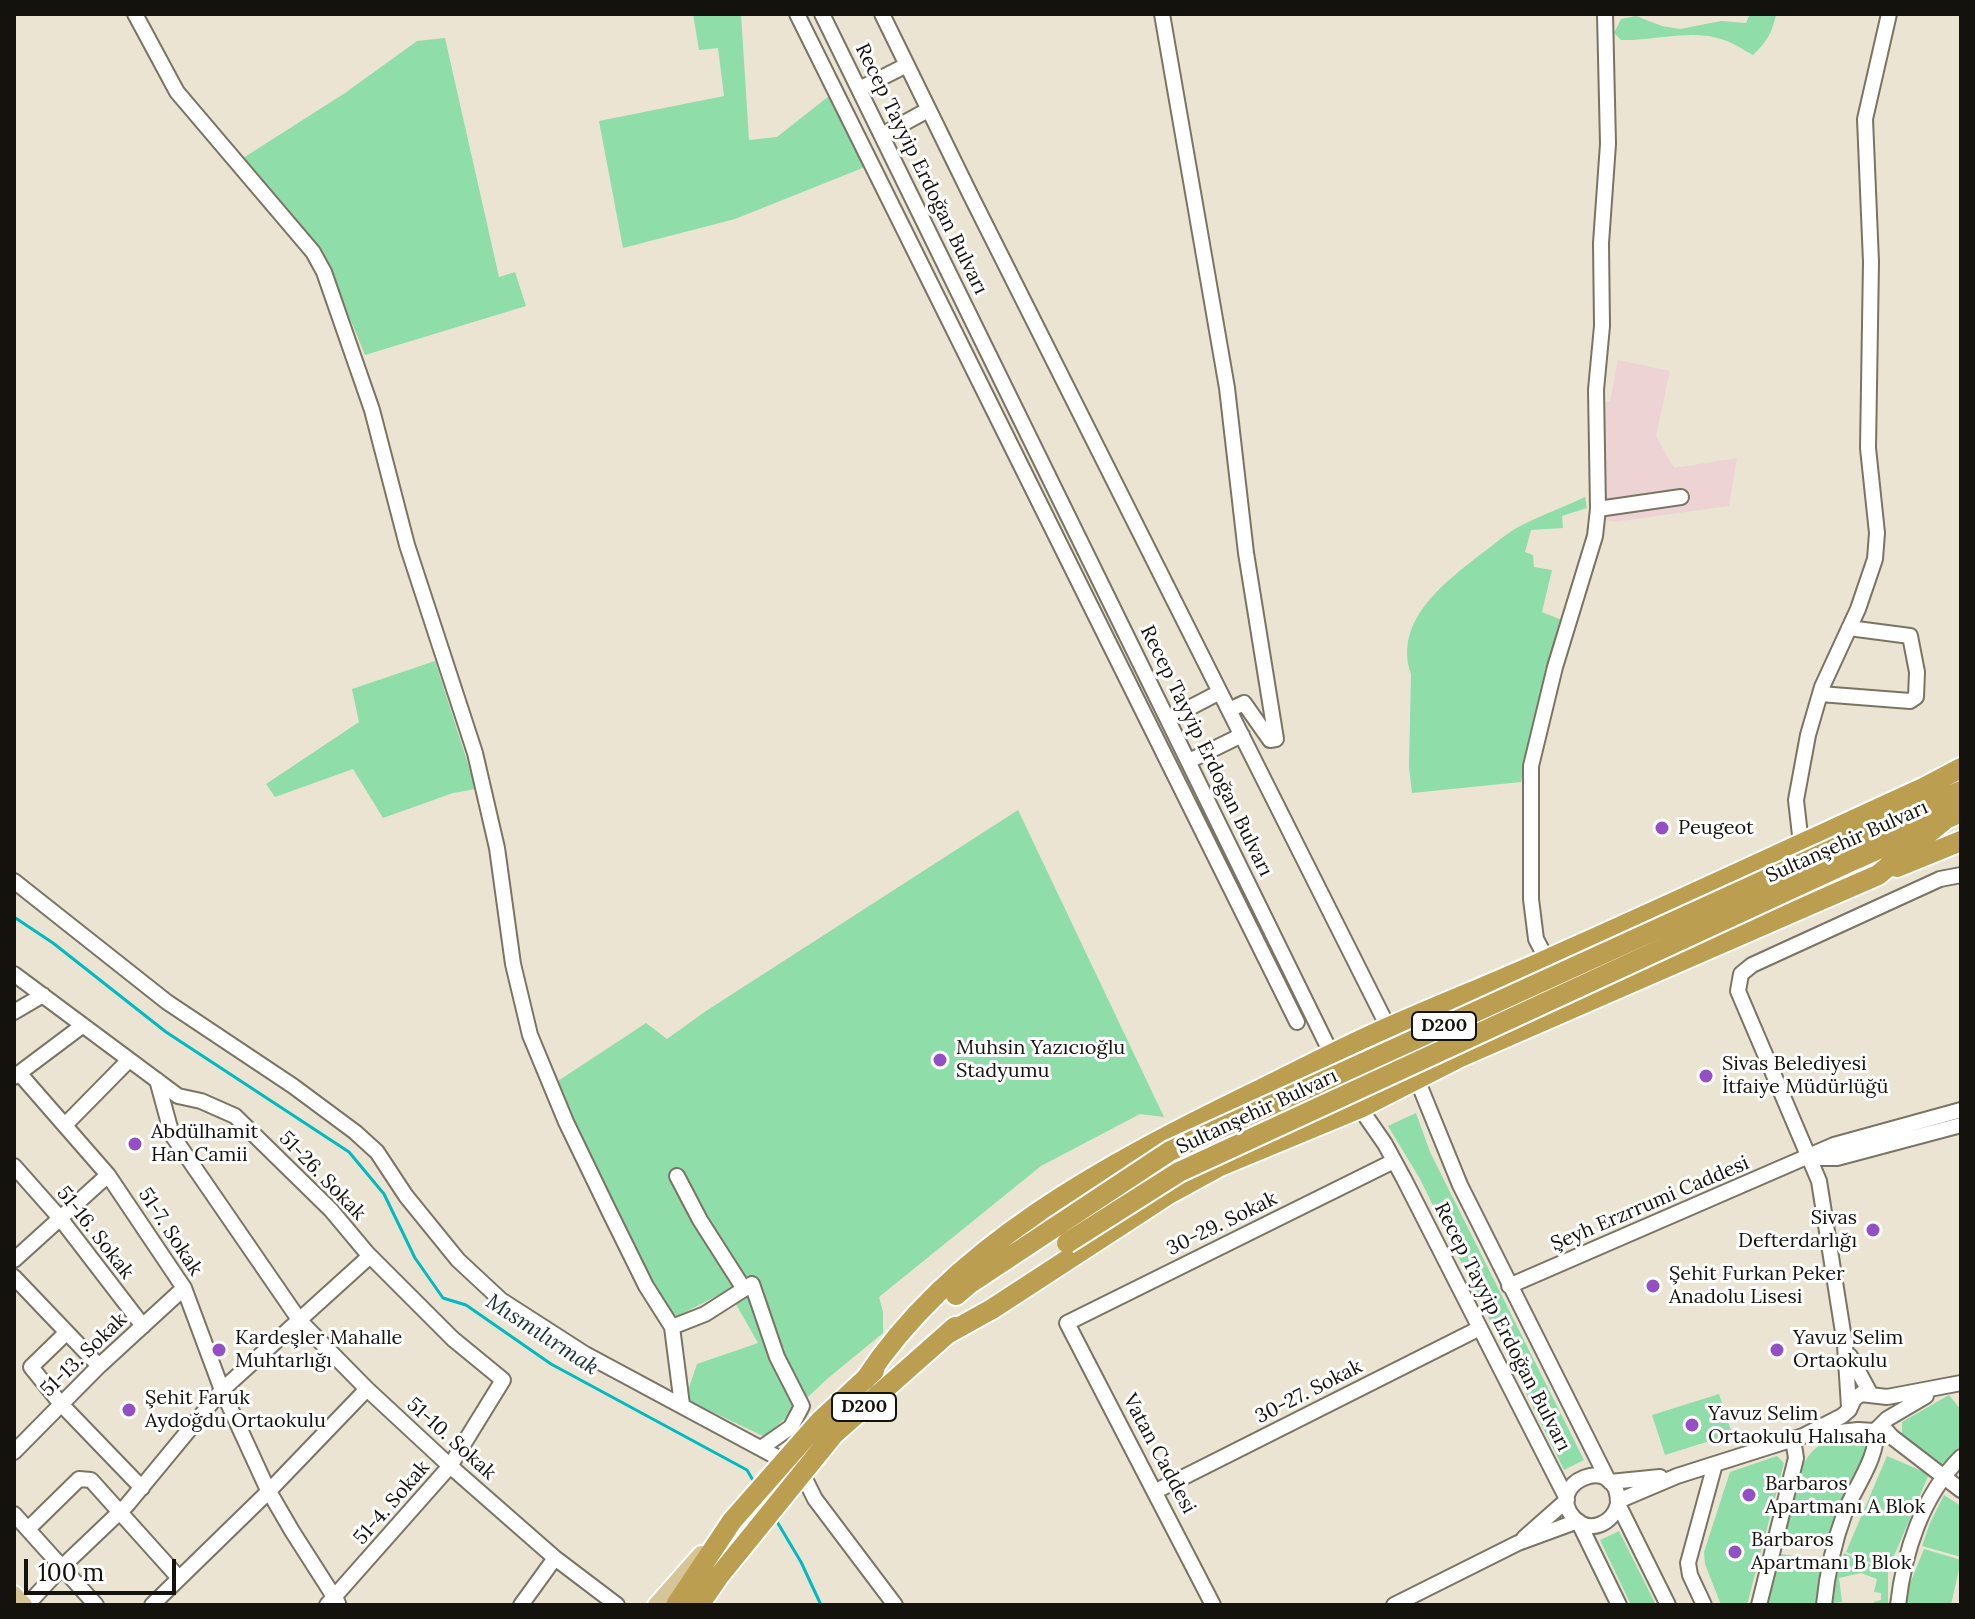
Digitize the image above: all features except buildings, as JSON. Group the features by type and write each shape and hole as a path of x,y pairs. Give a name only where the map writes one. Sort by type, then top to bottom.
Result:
{"highway":[{"path":"865,1380 885,1348 952,1281 993,1246 1086,1180 1178,1130 1332,1055 1547,960 1961,768"},
{"path":"1923,788 1961,774"},
{"name":"Sultanşehir Bulvarı","path":"699,1605 748,1541 820,1421 969,1284 1179,1172 1851,851 1961,791"},
{"path":"1878,875 1955,814"},
{"name":"Sultanşehir Bulvarı","path":"1851,851 1955,814"},
{"path":"947,1334 992,1309 1167,1195 1220,1166 1360,1108 1460,1057 1961,841"},
{"name":"Sultanşehir Bulvarı","path":"676,1605 732,1521 1059,1236"}],"main road":[{"path":"656,1605 732,1521"},
{"path":"706,1605 719,1576"},
{"path":"14,1594 26,1605"}],"street":[{"path":"135,14 177,92 313,252 324,272 372,410 407,545 475,753 497,848 513,964 530,1035 602,1198 646,1286 672,1327 682,1405"},
{"path":"797,14 1297,1022"},
{"name":"Recep Tayyip Erdoğan Bulvarı","path":"822,14 1332,1055 1360,1108 1394,1161 1567,1500"},
{"name":"Recep Tayyip Erdoğan Bulvarı","path":"882,14 1229,710 1418,1080 1460,1185 1609,1481"},
{"path":"1162,14 1227,388 1246,553 1276,739 1270,740 1244,703 1229,710"},
{"path":"1547,960 1536,939 1531,899 1531,766 1555,667 1595,536 1598,509 1596,390 1602,326 1601,243 1608,144 1605,14"},
{"path":"1801,844 1796,800 1808,735 1820,694 1869,582 1875,559 1877,533 1868,448 1871,262 1865,119 1889,14"},
{"path":"859,89 907,65"},
{"path":"882,135 928,110"},
{"path":"850,121 870,111"},
{"path":"1598,509 1681,497"},
{"path":"1820,694 1910,701 1916,697 1917,672 1910,636 1849,628"},
{"path":"1168,719 1220,692"},
{"path":"1189,761 1242,735"},
{"path":"1160,745 1178,738"},
{"path":"1858,1430 1851,1421 1849,1409 1845,1345 1819,1181 1738,991 1741,974 1752,965 1940,879 1961,875"},
{"path":"14,881 167,1002 293,1086 355,1132 377,1152 406,1196 458,1260 501,1300 585,1354 761,1448 815,1499 895,1605"},
{"name":"51-26. Sokak","path":"14,974 178,1096 201,1101 235,1116 331,1210 370,1256 453,1339 503,1380"},
{"path":"14,1012 43,995"},
{"path":"16,1075 82,1026"},
{"path":"66,1124 129,1060"},
{"name":"51-7. Sokak","path":"16,1075 66,1124 108,1175 184,1288 222,1390 269,1491 334,1603"},
{"name":"51-10. Sokak","path":"157,1080 172,1135 300,1321 450,1466 555,1558 617,1605"},
{"name":"Şeyh Erzrrumi Caddesi","path":"1509,1286 1834,1145 1961,1110"},
{"name":"Şeyh Erzrrumi Caddesi","path":"1807,1158 1837,1158 1961,1125"},
{"name":"30-29. Sokak","path":"1067,1323 1394,1161"},
{"name":"51-16. Sokak","path":"14,1166 60,1218 143,1326"},
{"path":"14,1260 108,1175"},
{"path":"677,1176 700,1220 744,1289"},
{"path":"26,1605 142,1488 222,1390 370,1256"},
{"path":"14,1277 99,1366"},
{"path":"672,1327 705,1314 752,1284 777,1357 802,1406 791,1427 761,1448"},
{"name":"51-13. Sokak","path":"14,1452 99,1366 184,1288"},
{"name":"Vatan Caddesi","path":"1067,1323 1213,1605"},
{"name":"30-27. Sokak","path":"1156,1491 1480,1328"},
{"path":"66,1333 31,1367 61,1404 142,1488"},
{"path":"1824,1605 1838,1535 1854,1491 1877,1446 1887,1408 1874,1395 1845,1345"},
{"name":"51-4. Sokak","path":"334,1603 450,1466 503,1380"},
{"path":"1798,1438 1849,1409 1857,1396 1956,1384"},
{"path":"1394,1605 1518,1543 1578,1522 1592,1526 1604,1523 1613,1515 1618,1503 1677,1476 1798,1438 1881,1425 1910,1403 1956,1384"},
{"path":"152,1605 269,1491 367,1389"},
{"path":"1881,1425 1961,1490"},
{"path":"1759,1605 1796,1458 1798,1438"},
{"path":"1898,1605 1903,1571 1915,1532 1943,1477 1961,1457"},
{"path":"1704,1605 1690,1575 1688,1563 1715,1464"},
{"path":"1619,1605 1578,1522 1570,1512 1567,1500 1570,1488 1581,1478 1596,1475 1609,1481 1615,1489 1618,1503 1668,1605"},
{"path":"1609,1481 1677,1476"},
{"path":"28,1529 79,1479 91,1480 179,1578"},
{"path":"1518,1543 1567,1500"},
{"path":"14,1514 96,1605"},
{"path":"521,1605 555,1558"}],"shaded area":[{"path":"1618,360 1670,371 1656,436 1674,468 1737,458 1729,506 1614,522 1604,519 1600,403 1610,401"}],"green space":[{"path":"693,14 741,14 749,140 777,137 829,96 865,167 735,219 623,248 599,121 724,96 718,48 699,50"},
{"path":"1750,14 1776,15 1768,37 1753,55 1712,37 1686,35 1621,40 1614,33 1621,19 1636,16 1680,29 1721,21 1746,23"},
{"path":"445,38 499,277 515,272 526,306 365,355 321,248 240,160 345,93 417,41"},
{"path":"1585,497 1587,508 1562,516 1563,528 1531,530 1525,552 1533,555 1534,567 1552,570 1542,612 1564,621 1521,782 1412,793 1409,767 1411,674 1407,655 1415,620 1438,591 1506,535"},
{"path":"435,661 476,789 453,793 383,818 353,769 275,797 266,784 359,722 352,689"},
{"name":"Muhsin Yazıcıoğlu Stadyumu","path":"1018,810 1164,1117 1140,1114 1041,1166 879,1297 883,1333 827,1379 765,1437 685,1399 697,1364 758,1343 728,1290 674,1318 642,1270 555,1083 646,1023 667,1039"},
{"path":"1416,1113 1430,1152 1584,1460 1564,1470 1420,1179 1388,1126"},
{"name":"Yavuz Selim Ortaokulu Halısaha","path":"1719,1394 1732,1434 1665,1455 1652,1415"},
{"path":"1949,1395 1961,1410 1961,1446 1940,1466 1902,1436 1902,1422"},
{"path":"1861,1439 1868,1442 1870,1449 1826,1548 1781,1540 1795,1483 1808,1456 1829,1441"},
{"path":"1777,1456 1784,1463 1747,1605 1721,1605 1705,1564 1704,1552 1730,1472"},
{"path":"1887,1456 1929,1474 1888,1570 1846,1552"},
{"path":"1944,1495 1961,1506 1961,1557 1922,1546"},
{"path":"1619,1531 1656,1605 1631,1605 1600,1540"},
{"path":"1924,1549 1961,1560 1951,1605 1905,1605"},
{"path":"1775,1553 1825,1561 1820,1577 1818,1605 1763,1605"},
{"path":"1844,1553 1888,1572 1888,1605 1875,1605 1874,1602 1881,1600 1881,1593 1874,1592 1877,1579 1861,1573 1839,1578 1842,1602 1832,1603 1833,1586"}],"waterway":[{"name":"Mısmılırmak","path":"14,917 53,943 166,1032 349,1152 384,1194 415,1258 443,1298 466,1305 551,1364 747,1470 754,1482"},
{"name":"Mısmılırmak","path":"776,1520 801,1562 821,1605"}],"place":[{"name":"Peugeot","path":"1662,828"},
{"name":"Muhsin Yazıcıoğlu Stadyumu","path":"940,1060"},
{"name":"Sivas Belediyesi İtfaiye Müdürlüğü","path":"1706,1076"},
{"name":"Abdülhamit Han Camii","path":"135,1144"},
{"name":"Sivas Defterdarlığı","path":"1873,1230"},
{"name":"Şehit Furkan Peker Anadolu Lisesi","path":"1653,1286"},
{"name":"Kardeşler Mahalle Muhtarlığı","path":"219,1350"},
{"name":"Yavuz Selim Ortaokulu","path":"1777,1350"},
{"name":"Şehit Faruk Aydoğdu Ortaokulu","path":"129,1410"},
{"name":"Yavuz Selim Ortaokulu Halısaha","path":"1692,1425"},
{"name":"Barbaros Apartmanı A Blok","path":"1749,1495"},
{"name":"Barbaros Apartmanı B Blok","path":"1735,1552"}]}
